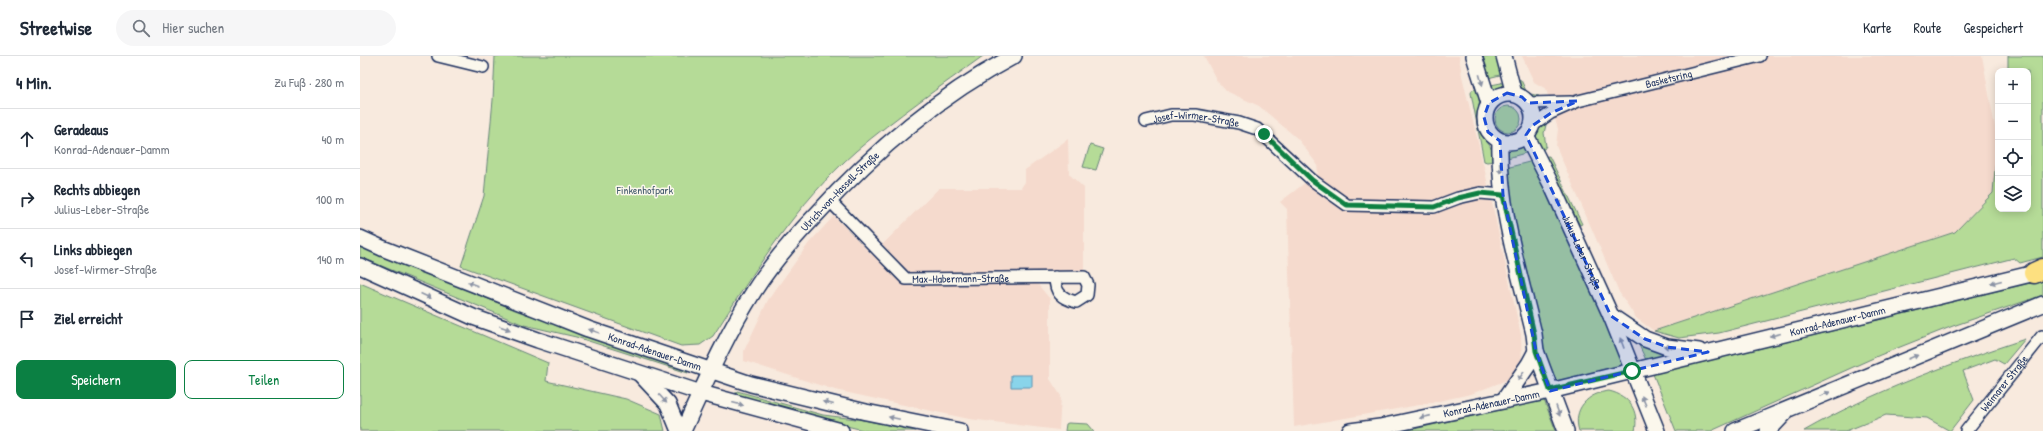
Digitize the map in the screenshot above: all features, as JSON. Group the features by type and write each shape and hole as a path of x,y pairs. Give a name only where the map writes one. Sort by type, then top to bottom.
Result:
{"main road":[{"name":"Ulrich-von-Hassell-Straße","path":"683,431 710,370 755,290 792,240 862,166 894,138 962,86 1014,56"},
{"path":"1474,56 1489,103"},
{"path":"1504,56 1514,94"},
{"path":"1528,102 1522,97 1514,94 1500,95 1489,103 1486,110 1485,125 1494,138 1500,141 1514,142 1529,131"},
{"name":"Julius-Leber-Straße","path":"1528,102 1532,110 1529,131 1552,186 1611,316 1632,371"},
{"path":"1500,141 1500,163 1503,195 1534,334 1536,351 1566,431"},
{"name":"Konrad-Adenauer-Damm","path":"360,238 588,329 759,386 866,412 960,431"},
{"path":"360,266 473,317 701,393 840,431"},
{"name":"Konrad-Adenauer-Damm","path":"1350,431 1380,427 1632,371 2040,271"},
{"path":"360,276 391,280"},
{"path":"1735,431 2043,304"},
{"path":"1611,316 1644,339 1667,347 1708,352"},
{"path":"1504,400 1529,364 1536,351"},
{"path":"1632,371 1657,431"},
{"path":"639,373 668,404 679,431"},
{"path":"1768,431 1789,409"}],"street":[{"path":"438,56 483,67"},
{"name":"Basketsring","path":"1529,131 1551,113 1578,101 1760,56"},
{"name":"Basketsring","path":"1528,102 1578,101"},
{"name":"Josef-Wirmer-Straße","path":"1146,120 1171,115 1195,115 1239,123 1257,129 1312,180 1347,205 1434,207 1458,198 1480,193 1503,195"},
{"name":"Max-Habermann-Straße","path":"829,200 906,279 1054,277"},
{"name":"Weimarer Straße","path":"1966,431 1977,415 2042,336"}],"highlighted area":[{"path":"1507,93 1522,97 1528,103 1578,101 1551,113 1532,126 1526,135 1611,316 1645,339 1667,347 1708,352 1550,391 1536,351 1503,195 1500,141 1488,132 1484,117 1489,103"}],"shaded area":[{"path":"1204,56 1459,56 1462,76 1484,167 1521,335 1522,367 1507,380 1471,394 1425,404 1294,427 1287,209 1280,202 1318,173 1317,164 1298,139 1259,106 1226,91 1217,81"},
{"path":"1522,56 1982,56 1995,127 1993,193 1955,232 1654,331 1636,318 1619,292 1556,146 1558,129 1546,89 1534,82"},
{"path":"1068,139 1069,174 1084,188 1084,271 1035,272 1035,281 1050,299 1050,379 1061,396 1059,430 969,419 835,390 744,361 744,351 768,300 809,243 834,216 872,255 939,188 1021,188 1025,182 1025,170"}],"green space":[{"name":"Finkenhofpark","path":"495,56 983,56 887,126 856,151 835,171 778,238 713,336 700,345 681,346 461,266 484,196 493,100"},
{"path":"1479,56 1499,56 1504,74 1484,79"},
{"path":"2008,56 2043,56 2043,257 2020,263 2014,258 1719,333 1679,338 1654,331 1955,232 1993,193 1995,169 1995,212 2031,212 2031,68 2008,68"},
{"path":"1516,79 1521,80 1527,93 1539,96 1541,98 1526,97 1519,89"},
{"path":"1506,82 1506,90 1491,95 1486,86"},
{"path":"1478,88 1479,127 1492,150 1493,155 1493,161 1487,162 1484,161 1471,93 1472,90"},
{"path":"1508,106 1517,110 1521,119 1517,128 1508,132 1499,128 1495,119 1499,110"},
{"path":"1547,121 1544,133 1546,146 1544,149 1538,150 1535,141 1536,133 1539,127"},
{"path":"1090,145 1103,149 1096,170 1083,167"},
{"path":"1521,145 1529,152 1504,159 1506,149"},
{"path":"1549,156 1582,224 1580,225 1542,157"},
{"path":"1533,161 1595,295 1624,364 1622,366 1557,381 1553,380 1533,311 1519,248 1506,168"},
{"path":"360,245 515,310 684,369 688,373 576,337 524,325 360,257"},
{"path":"2043,280 2043,295 1953,326 1880,355 1711,431 1676,431 1653,374"},
{"path":"360,283 548,363 546,381 626,399 661,414 665,431 360,431"},
{"path":"2025,339 2004,364 1995,359 1963,371 1974,400 1950,431 1927,418 1886,415 1846,431 1804,431 1857,403 1912,379"},
{"path":"1638,343 1665,354 1665,355 1646,360"},
{"path":"737,391 823,415 864,420 916,431 867,431 806,416 735,394"},
{"path":"1609,391 1616,393 1628,401 1631,405 1636,417 1635,431 1579,431 1577,423 1580,409 1588,399 1594,395"},
{"path":"1544,400 1556,431 1402,431 1414,429"},
{"path":"1066,424 1088,424 1094,431 1065,431"}],"water":[{"path":"1011,375 1032,375 1032,387 1011,387"}],"route":[{"path":"1264,134 1312,180 1347,205 1434,207 1443,205 1458,198 1480,193 1503,195 1520,277 1534,334 1536,351 1550,390 1632,371"}]}
